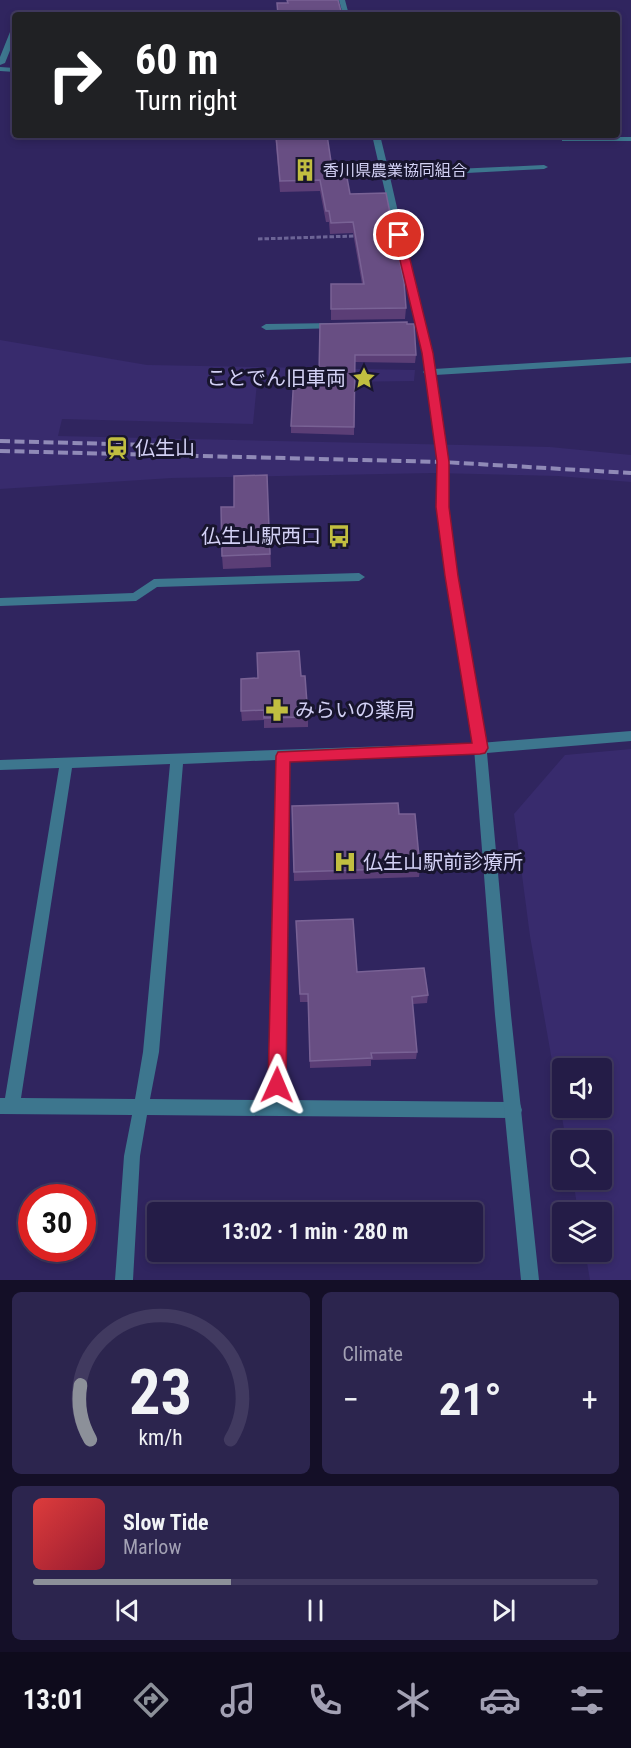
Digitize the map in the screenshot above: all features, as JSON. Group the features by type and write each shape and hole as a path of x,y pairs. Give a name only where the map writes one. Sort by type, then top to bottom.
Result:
{"street":[{"path":"8,70 0,63 12,36"},
{"path":"377,138 427,353 443,462 443,507 480,748 503,1015 530,1280"},
{"path":"565,140 631,139"},
{"path":"385,175 544,168"},
{"path":"408,325 420,324"},
{"path":"266,327 349,326"},
{"path":"428,372 631,360"},
{"path":"0,602 136,597 154,583 359,577"},
{"path":"0,765 480,748 631,736"},
{"path":"277,1109 283,756"},
{"path":"124,1280 132,1156 151,1052 177,759"},
{"path":"66,763 6,1106 514,1110"}],"path":[{"path":"258,239 399,235"}],"shaded area":[{"path":"0,340 147,365 415,370 414,381 257,383 253,424 62,419 58,436 550,447 631,455 631,482 558,476 434,473 172,478 0,489"},
{"path":"631,749 631,1280 590,1280 587,1262 612,1262 612,1202 576,1202 575,1190 612,1190 612,1130 564,1130 562,1118 612,1118 612,1058 552,1058 552,1061 530,936 514,814 565,755"}],"building":[{"path":"287,0 338,0 341,12 278,12 277,3 288,3"},
{"path":"276,138 327,138 332,168 345,167 350,194 386,193 404,282 406,308 331,309 331,284 364,284 353,222 331,223 329,211 326,211 320,180 280,181"},
{"path":"407,322 407,324 414,324 416,355 355,355 354,427 291,426 294,375 319,375 320,324"},
{"path":"267,475 270,554 222,556 221,507 234,507 234,476"},
{"path":"299,651 301,676 305,676 308,717 264,718 264,710 241,711 241,679 258,678 257,653"},
{"path":"398,803 399,814 415,814 420,868 294,872 292,806"},
{"path":"353,919 357,972 424,968 428,995 412,997 417,1052 371,1053 372,1058 310,1061 308,994 300,994 296,921"}],"railway":[{"path":"0,441 186,446"},
{"path":"0,451 443,462 631,473"}],"place":[{"name":"香川県農業協同組合","path":"305,170"},
{"name":"ことでん旧車両","path":"364,378"},
{"name":"仏生山","path":"117,448"},
{"name":"仏生山駅西口","path":"339,536"},
{"name":"みらいの薬局","path":"277,710"},
{"name":"仏生山駅前診療所","path":"345,862"}],"route":[{"path":"277,1085 283,756 480,748 452,576 443,507 443,462 427,353 399,235"}]}
